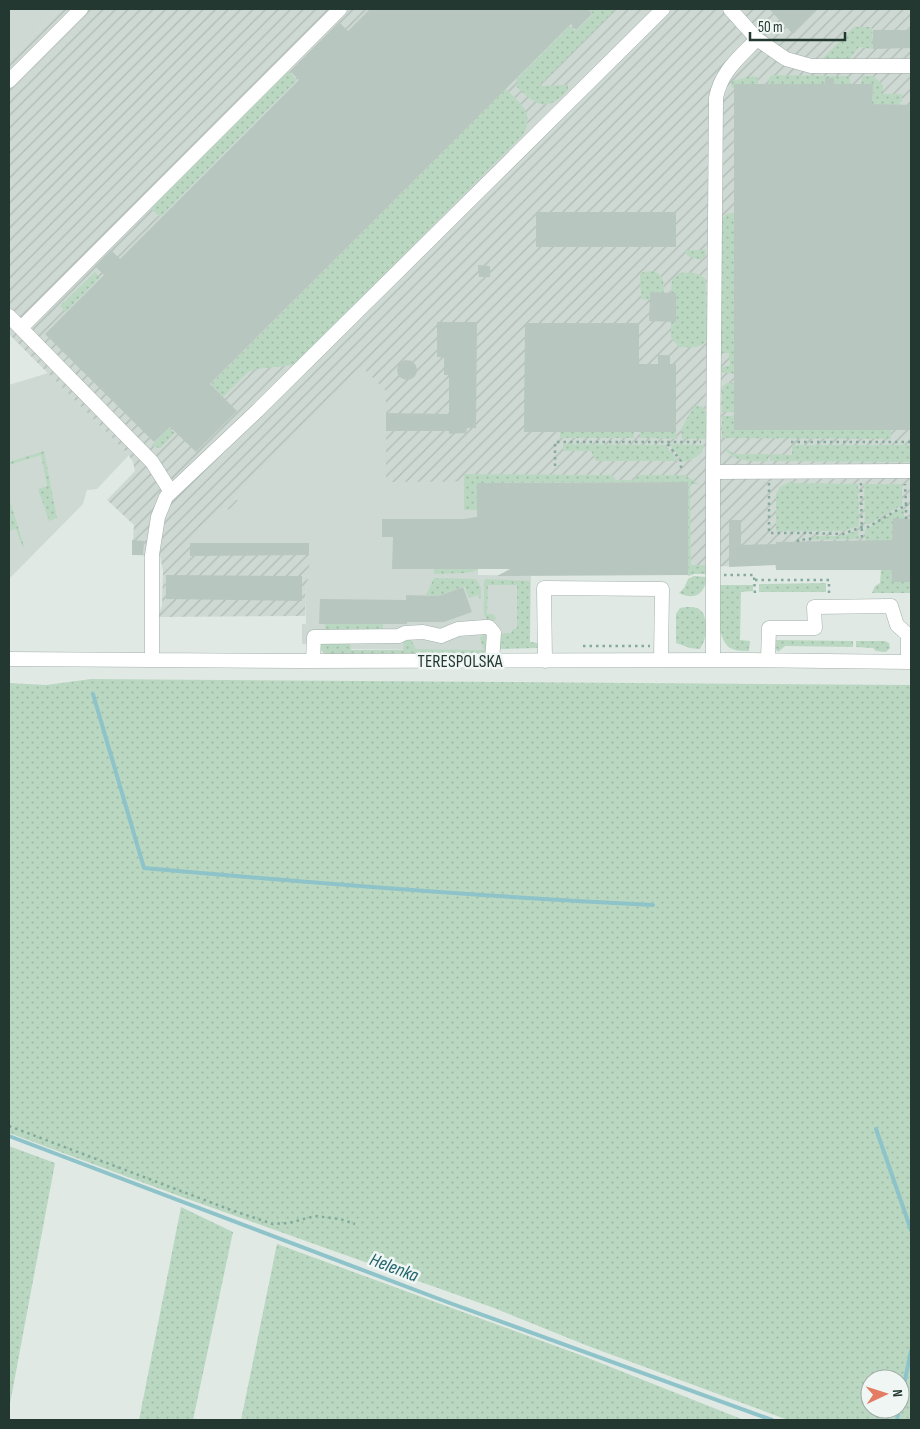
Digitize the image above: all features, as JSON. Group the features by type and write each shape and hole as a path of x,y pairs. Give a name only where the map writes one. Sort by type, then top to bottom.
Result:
{"street":[{"path":"9,81 81,9"},
{"path":"21,328 340,9"},
{"path":"152,660 152,556 158,517 166,497 257,410 663,9"},
{"path":"730,9 757,39 786,59 811,66 911,66"},
{"path":"713,660 716,98 718,84 725,73 757,39"},
{"path":"9,316 152,462 171,492"},
{"path":"713,472 769,471 908,477"},
{"path":"545,661 544,588 662,589 661,660"},
{"path":"768,660 769,628 815,628 814,607 891,606 897,625 908,635 909,662"},
{"path":"313,661 314,637 399,636 404,633 423,632 441,636 458,629 489,627 494,633 492,661"},
{"name":"TERESPOLSKA","path":"9,659 313,661 768,660 909,662"}],"path":[{"path":"555,466 555,442 713,442"},
{"path":"666,442 681,461 681,468"},
{"path":"791,442 911,442"},
{"path":"769,471 769,534 843,534 862,527 868,527 911,504"},
{"path":"896,483 908,477"},
{"path":"908,477 911,483"},
{"path":"906,518 908,477"},
{"path":"862,541 861,483 870,483"},
{"path":"798,542 798,540 810,539 810,533"},
{"path":"713,575 754,575 755,595"},
{"path":"754,580 829,580 829,607"},
{"path":"9,1126 273,1224 290,1223 315,1216 340,1219 355,1224"}],"shaded area":[{"path":"9,9 60,9 9,59"},
{"path":"60,9 911,9 911,582 892,583 892,566 881,570 776,570 775,565 688,567 687,480 386,482 386,391 365,370 235,499 238,500 229,510 225,508 191,543 309,543 309,574 305,594 305,616 158,617 162,605 163,571 160,556 132,555 134,525 107,500 135,471 133,462 128,454 9,334 9,59"},
{"path":"365,369 477,481 478,575 531,576 530,642 537,643 485,650 320,649 302,644 302,624 306,624 305,594 309,574 308,543 190,543 225,508 229,510 237,500 235,499"},
{"path":"48,373 129,455 97,489 87,490 83,504 9,579 9,385"}],"green space":[{"path":"588,9 616,9 539,86 568,85 568,90 553,102 541,104 535,102 515,85 518,82 516,80 570,26 576,31 593,14"},
{"path":"854,27 872,27 873,49 859,47 848,61 824,61 823,58"},
{"path":"288,71 297,80 160,217 152,210 152,207"},
{"path":"772,75 849,76 851,84 834,84 834,78 825,78 825,84 769,84 769,78"},
{"path":"752,76 757,77 758,84 735,84 735,89 731,86 732,81"},
{"path":"862,76 873,76 883,85 883,94 902,94 900,105 872,104 873,84 861,84"},
{"path":"506,89 521,105 527,115 528,121 523,135 296,363 248,372 223,397 211,384"},
{"path":"735,213 734,374 722,372 720,367 730,366 729,353 720,353 721,219 727,214"},
{"path":"684,250 706,250 705,256 700,260 688,256"},
{"path":"654,271 662,277 664,293 650,292 649,300 641,299 640,275 643,272"},
{"path":"95,272 100,277 66,312 60,306"},
{"path":"679,273 697,274 706,280 707,339 702,345 679,347 671,338 671,322 676,293 671,293 672,279"},
{"path":"727,383 734,383 734,412 722,412 722,388"},
{"path":"694,406 701,406 706,411 706,439 682,439 681,429"},
{"path":"722,416 734,416 734,430 891,430 891,439 722,438"},
{"path":"169,428 175,433 160,448 151,446"},
{"path":"560,432 634,432 634,438 560,438"},
{"path":"640,432 676,432 677,439 640,438"},
{"path":"563,444 665,445 678,461 596,461 591,451 563,451"},
{"path":"669,444 704,445 700,454 684,462"},
{"path":"792,445 911,445 911,462 770,461 770,454 792,455"},
{"path":"728,449 734,454 768,454 768,461 751,461 735,458 726,451"},
{"path":"44,451 57,518 49,521 38,489 47,486 41,455 9,465 9,462"},
{"path":"464,474 612,475 616,480 633,480 640,475 684,475 699,484 690,484 691,565 706,565 706,574 688,576 688,482 478,483 477,510 464,510"},
{"path":"792,481 792,483 858,484 859,526 843,531 776,531 776,494 780,487"},
{"path":"864,484 902,484 902,505 869,524 865,524"},
{"path":"9,498 24,546 23,548 16,529 9,531"},
{"path":"904,509 904,519 893,519 892,552 865,541 865,530 898,510"},
{"path":"478,520 478,570 466,573 434,574 434,569 461,569 461,560"},
{"path":"858,530 859,539 812,540 814,536 843,536"},
{"path":"892,566 892,582 911,582 911,593 872,593 875,586 880,583 881,570"},
{"path":"694,576 706,577 704,588 701,592 694,596 679,593 684,588 688,579"},
{"path":"434,578 476,579 481,588 481,599 479,599 478,595 469,598 464,586 439,596 426,595"},
{"path":"485,579 530,581 530,642 537,643 539,648 499,649 499,636 504,633 511,633 513,629 517,628 517,585 488,585 487,614 493,614 496,618 494,621 486,618 484,611"},
{"path":"826,583 826,592 759,592 759,584"},
{"path":"719,585 753,585 753,591 741,592 740,640 750,641 749,651 730,648 724,641 720,630"},
{"path":"680,608 697,608 705,617 706,632 700,649 676,643 676,614"},
{"path":"325,624 383,624 383,632 325,632"},
{"path":"485,635 488,637 488,649 483,655 325,654 320,649 319,643 350,641 351,650 403,650 404,639 410,638 416,649 484,650 480,639 481,636"},
{"path":"776,640 853,641 853,647 785,646 778,652 774,647"},
{"path":"856,641 885,641 889,643 890,648 886,652 876,651 873,648 856,647"},
{"path":"91,679 911,685 911,1420 788,1420 588,1346 494,1308 9,1133 9,683 46,685"},
{"path":"9,1146 55,1163 9,1409"},
{"path":"181,1207 233,1232 193,1420 139,1420"},
{"path":"277,1244 583,1356 744,1420 241,1420"}],"building":[{"path":"370,9 587,9 592,14 576,30 571,24 210,384 237,411 196,452 170,427 154,442 45,334 104,275 95,266 111,250 120,259 299,80 291,72 339,22 348,31"},
{"path":"769,9 818,9 793,34"},
{"path":"873,30 911,30 911,48 873,49"},
{"path":"825,78 834,78 834,84 873,84 872,104 911,105 911,430 734,430 734,84 825,84"},
{"path":"536,212 676,212 676,247 536,247"},
{"path":"478,265 490,266 490,277 479,277"},
{"path":"650,292 676,293 676,322 649,321"},
{"path":"437,322 477,322 476,428 467,428 466,433 449,434 449,431 386,431 386,413 449,414 449,375 444,375 444,357 437,357"},
{"path":"525,323 639,323 639,364 658,364 658,355 670,355 670,364 676,364 676,432 524,432"},
{"path":"407,360 414,363 417,370 414,377 407,380 400,377 397,370 400,363"},
{"path":"688,482 688,575 497,576 510,569 392,569 393,537 382,537 382,519 463,519 477,517 477,483"},
{"path":"893,518 911,519 911,582 892,582 892,570 776,570 776,565 729,567 729,520 741,520 741,545 776,544 776,542 892,540"},
{"path":"132,540 144,541 143,555 132,555"},
{"path":"190,543 309,543 309,555 190,556"},
{"path":"166,575 302,576 302,601 166,599"},
{"path":"463,587 472,612 444,622 319,624 320,599 406,600 406,595 439,596"}],"waterway":[{"path":"93,694 144,868 398,889 653,905"},
{"path":"876,1129 911,1230"},
{"name":"Helenka","path":"9,1136 447,1302 772,1420"},
{"path":"907,1369 911,1351"}]}
